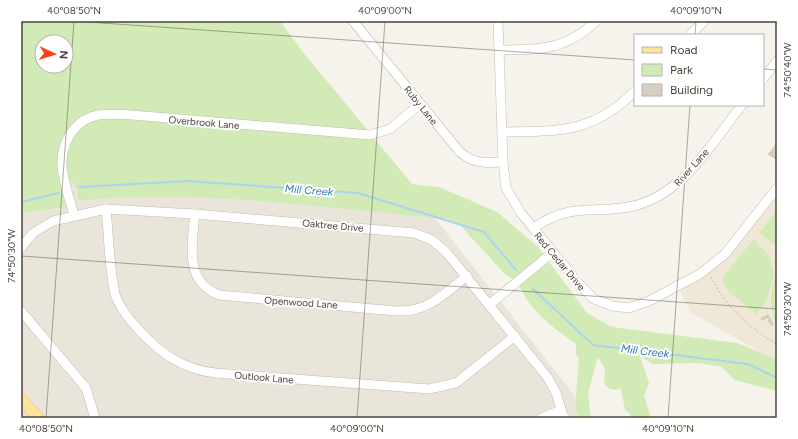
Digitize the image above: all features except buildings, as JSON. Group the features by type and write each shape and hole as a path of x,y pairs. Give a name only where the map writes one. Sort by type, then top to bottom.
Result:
{"main road":[{"path":"21,399 38,418"}],"street":[{"name":"Ruby Lane","path":"353,21 420,104 466,157 479,163 503,162"},
{"name":"Red Cedar Drive","path":"498,21 503,162 504,177 509,194 533,228 588,294 601,303 621,308 629,308 649,302 707,269 725,254 776,190"},
{"path":"499,50 535,49 564,44 578,36 596,21"},
{"path":"691,34 704,21"},
{"path":"764,78 777,61"},
{"path":"502,132 550,131 581,127 614,110 634,92"},
{"name":"Overbrook Lane","path":"74,216 62,167 61,155 63,146 70,134 78,125 90,117 111,114 144,116 360,135 377,134 390,129 420,104"},
{"name":"River Lane","path":"533,228 547,219 566,211 628,207 657,197 671,189 688,173 741,106"},
{"name":"Oaktree Drive","path":"21,248 33,233 39,228 53,221 106,209 194,214 414,233 438,244 467,276 548,378 556,393 563,414"},
{"name":"Outlook Lane","path":"106,209 113,280 118,300 123,310 158,349 179,363 195,369 215,373 429,389 456,383 515,336"},
{"name":"Openwood Lane","path":"194,214 192,248 193,269 204,287 220,295 396,311 414,310 432,303 467,276"},
{"path":"489,305 553,252"},
{"path":"21,311 86,388 96,418"},
{"path":"542,418 563,414"}],"path":[{"path":"707,269 716,287 727,303 758,332 777,344"}],"shaded area":[{"path":"21,59 34,63 34,74 74,74 74,64 329,83 592,418 21,418"},
{"path":"777,197 777,361 690,312 680,290 721,265"}],"green space":[{"path":"21,21 280,21 302,51 412,184 439,187 497,212 538,247 587,313 612,327 737,343 777,359 777,391 735,380 722,367 700,363 653,364 640,356 649,383 644,396 651,418 634,418 625,410 621,388 616,390 608,388 604,382 605,370 598,356 588,393 591,418 582,418 576,411 579,359 576,355 576,344 541,316 527,300 516,281 506,275 457,222 446,219 276,202 207,198 126,197 79,201 77,190 72,181 60,183 66,207 21,213"},
{"path":"777,211 777,246 759,233"},
{"path":"754,239 769,256 774,273 767,300 756,314 729,292 722,280"},
{"path":"777,273 777,328 773,314 771,293"}],"waterway":[{"name":"Mill Creek","path":"79,187 187,181 358,193 484,232 516,270"},
{"name":"Mill Creek","path":"21,202 59,193"},
{"name":"Mill Creek","path":"532,288 593,345 748,364 777,378"}]}
